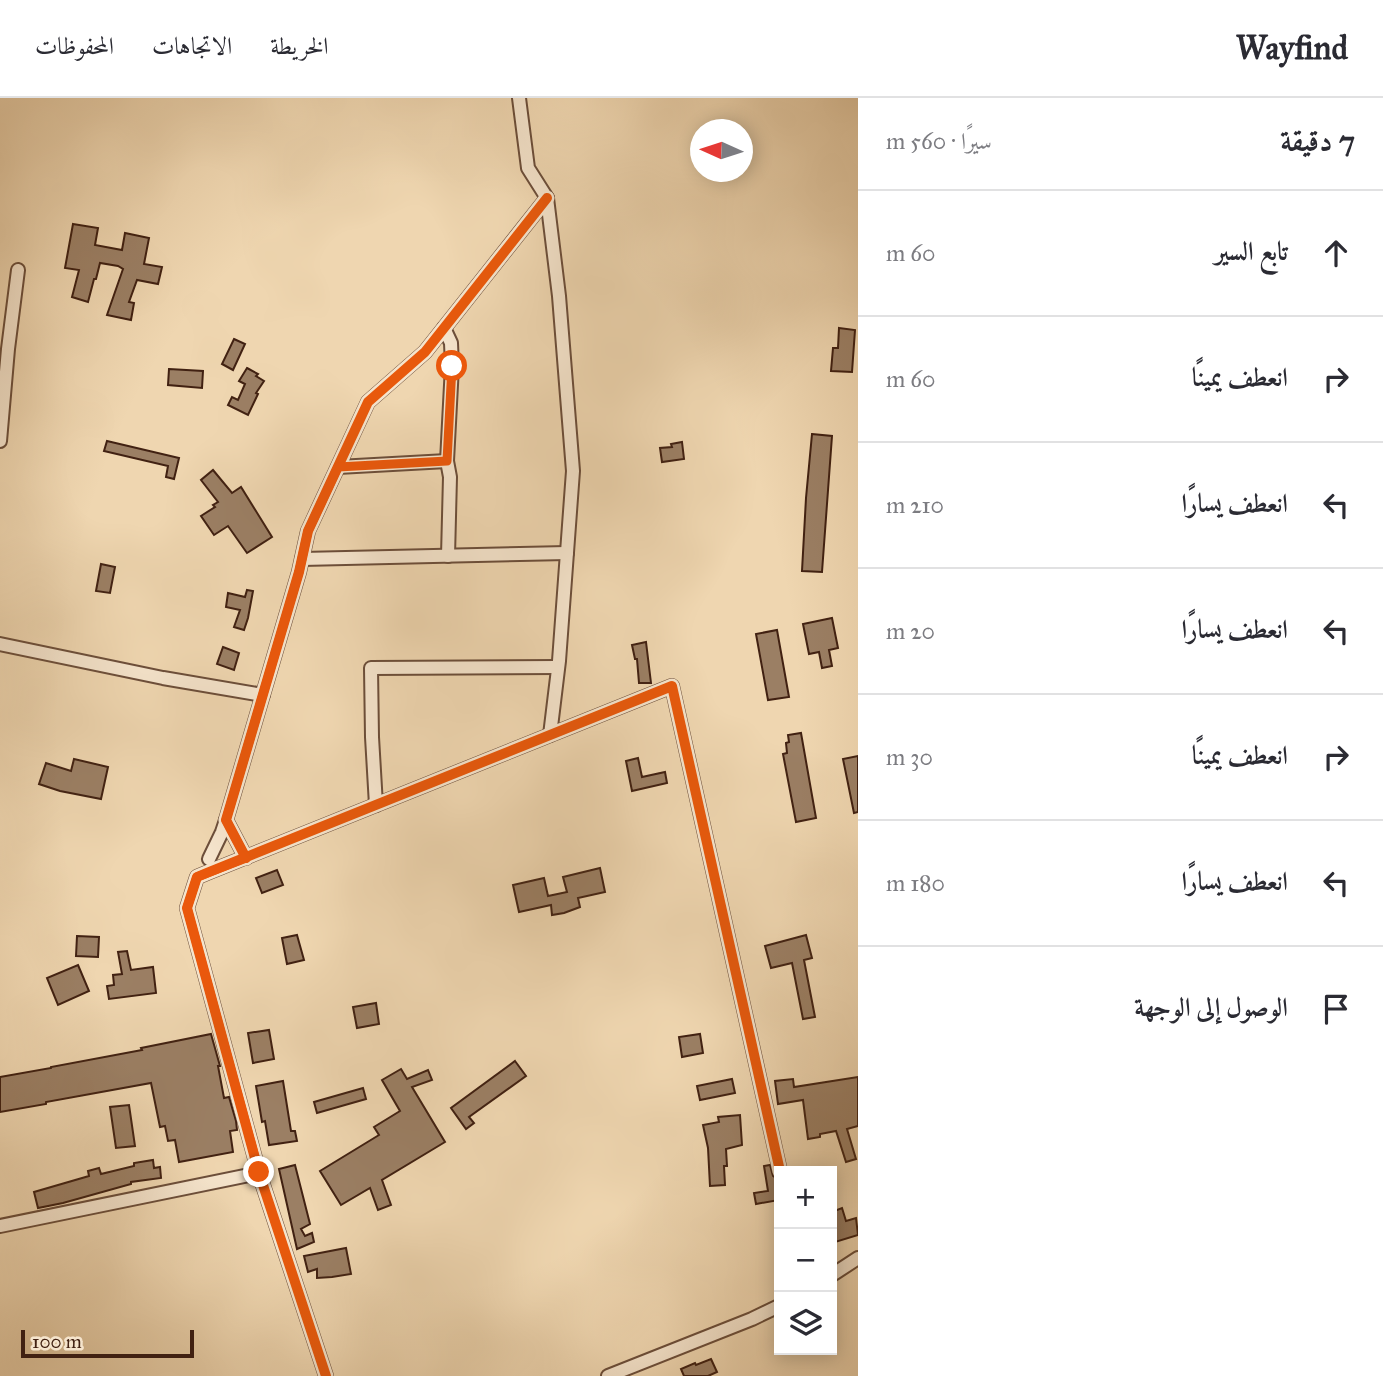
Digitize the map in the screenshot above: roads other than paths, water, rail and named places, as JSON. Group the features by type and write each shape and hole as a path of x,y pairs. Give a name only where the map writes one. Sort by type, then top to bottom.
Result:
{"street":[{"path":"519,98 528,168 547,198 559,296 573,471 550,735"},
{"path":"209,859 226,820 308,531 369,402 425,352 547,198"},
{"path":"0,441 18,270"},
{"path":"443,328 451,343 452,366 447,461 450,477 448,556"},
{"path":"338,467 447,461"},
{"path":"302,559 567,553"},
{"path":"0,644 163,678 262,695"},
{"path":"376,805 371,668 558,667"},
{"path":"326,1376 259,1172 187,908 197,877 672,686 779,1166"},
{"path":"226,820 246,858"},
{"path":"0,1226 259,1172"},
{"path":"837,1272 858,1258"},
{"path":"610,1376 774,1308"}]}
